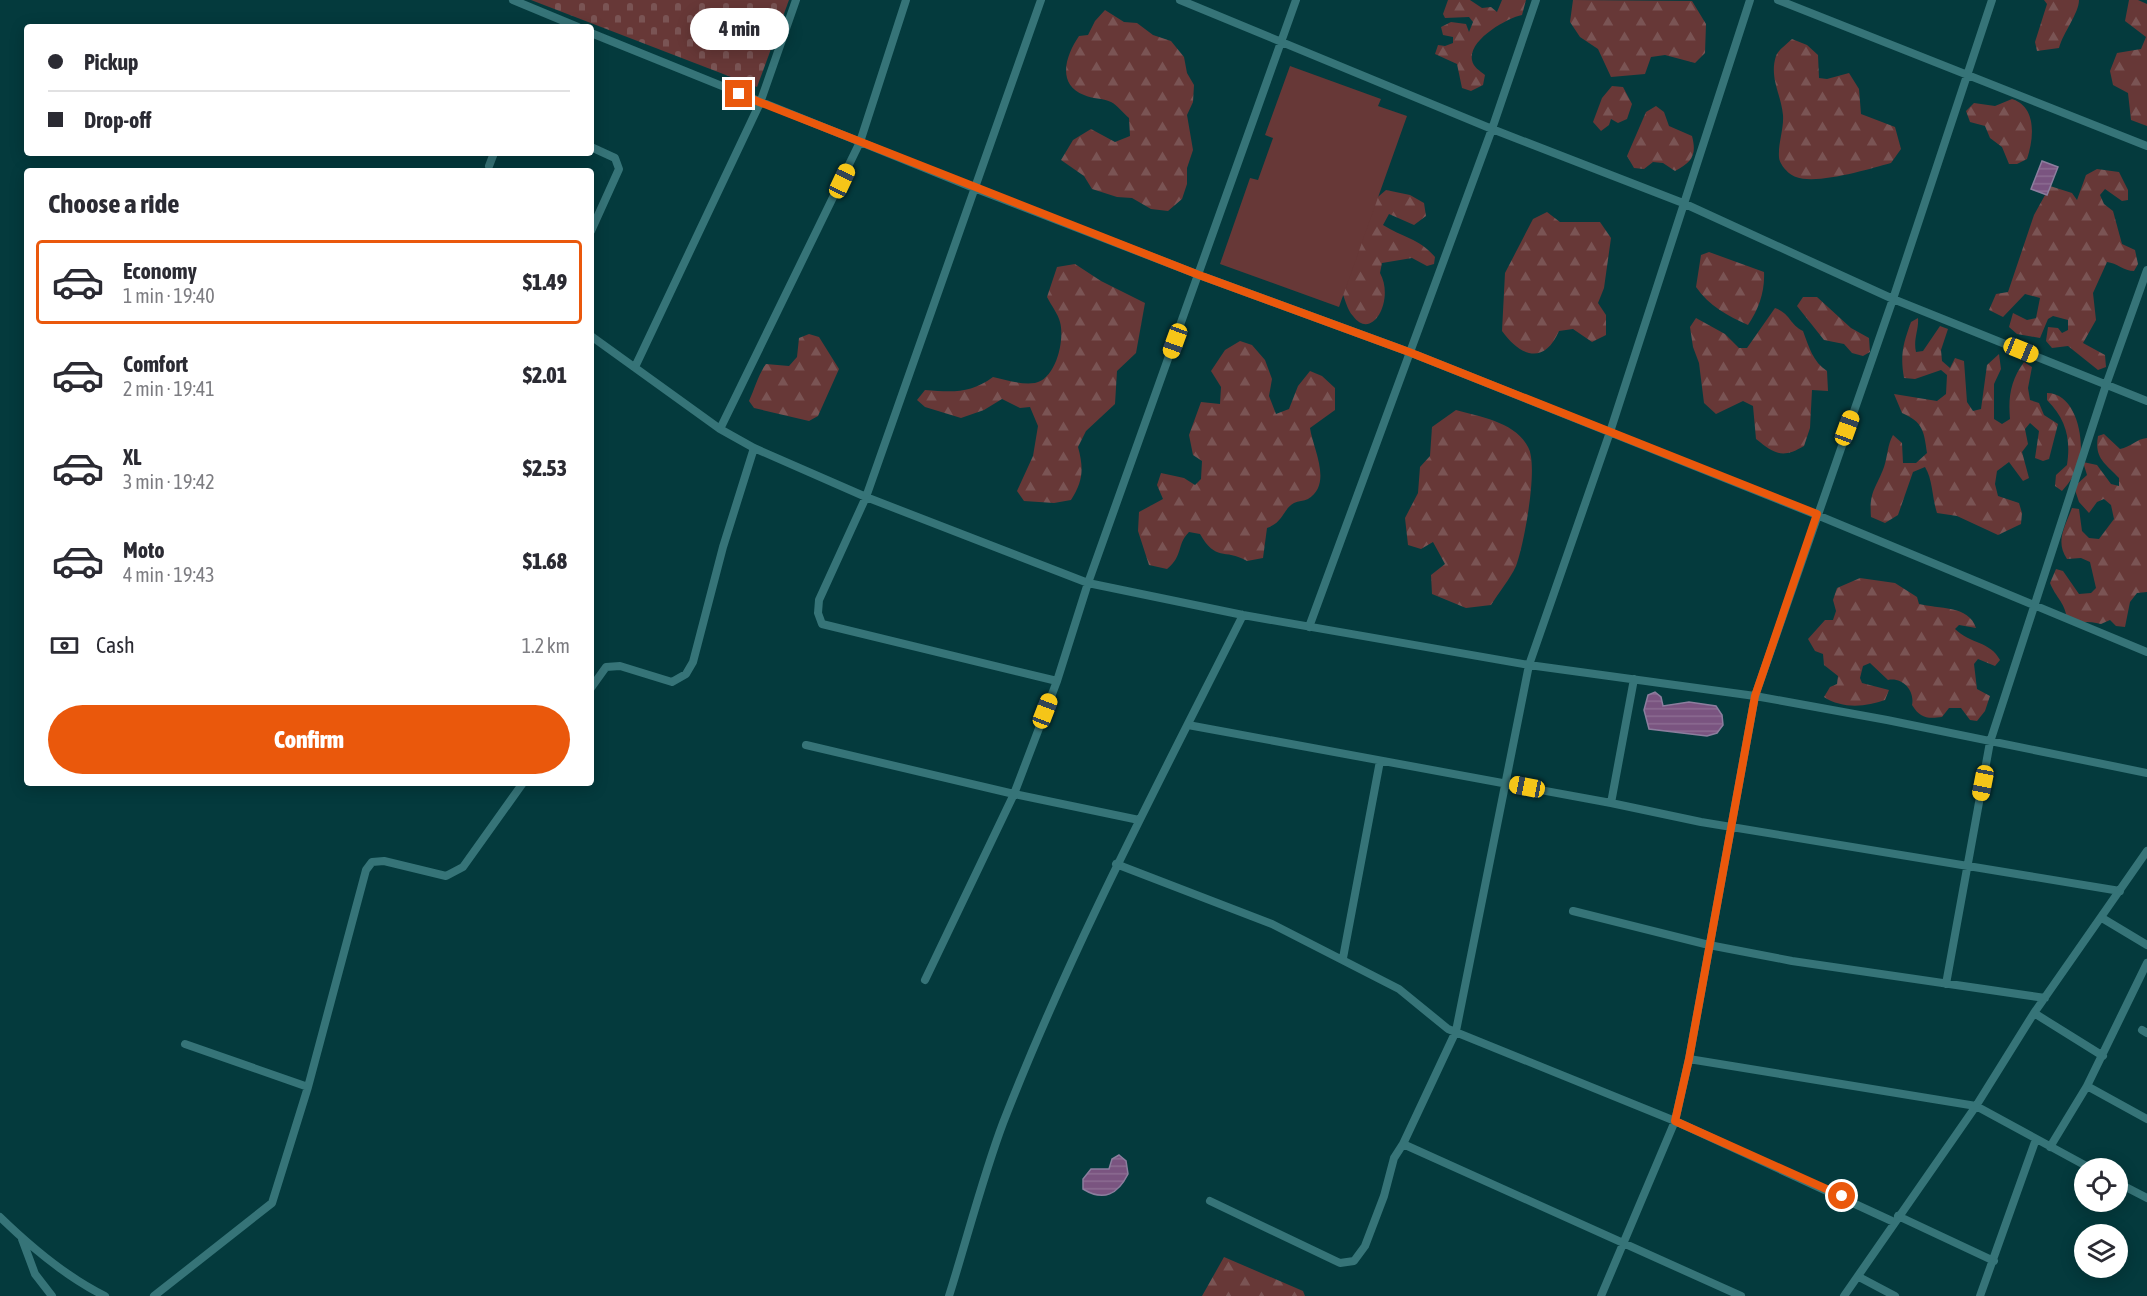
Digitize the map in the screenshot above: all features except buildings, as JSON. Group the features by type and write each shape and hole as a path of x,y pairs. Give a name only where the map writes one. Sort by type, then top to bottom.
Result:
{"street":[{"path":"513,0 571,24"},
{"path":"635,367 760,103 796,0"},
{"path":"720,429 860,142 906,0"},
{"path":"1041,0 866,497 819,600 818,613 822,624 1057,681"},
{"path":"1180,0 1492,129 1683,203 1893,299 2147,401"},
{"path":"925,980 1014,794 1057,681 1088,583 1296,0"},
{"path":"1309,627 1492,129 1536,0"},
{"path":"1210,1201 1340,1263 1354,1261 1361,1254 1384,1196 1389,1168 1404,1144 1456,1031 1529,665 1610,432 1750,0"},
{"path":"1778,0 2147,146"},
{"path":"1601,1296 1675,1121 1689,1059 1755,696 1893,299 1992,0"},
{"path":"594,34 974,188 1199,275 1409,352 1817,514 2147,652"},
{"path":"594,148 615,158 619,169 594,224"},
{"path":"489,166 493,156"},
{"path":"1946,984 1990,742 2106,385 2147,270"},
{"path":"594,338 720,429 754,448 866,497 1088,583 1243,615 1529,665 1755,696 2147,773"},
{"path":"594,684 606,667 620,666 672,682 686,674 693,662 723,547 754,448"},
{"path":"949,1296 1002,1125 1036,1043 1116,864 1243,615"},
{"path":"1611,802 1634,679"},
{"path":"1188,725 1730,825 2120,891"},
{"path":"806,745 1014,794 1139,820"},
{"path":"1343,958 1380,761"},
{"path":"154,1296 272,1203 308,1087 366,870 372,862 384,861 446,876 463,867 521,786"},
{"path":"1844,1296 1976,1106 2034,1013 2147,852"},
{"path":"1116,864 1272,924 1343,958 1399,989 1456,1031 1675,1121 1994,1261"},
{"path":"1574,911 1709,945 1792,961 2045,998"},
{"path":"2102,918 2147,945"},
{"path":"2050,1148 2103,1056 2147,963"},
{"path":"2034,1013 2103,1056"},
{"path":"185,1044 308,1087"},
{"path":"1689,1059 1976,1106 2074,1160"},
{"path":"2087,1086 2147,1119"},
{"path":"1980,1296 2036,1138"},
{"path":"1404,1144 1741,1296"},
{"path":"2128,1188 2147,1198"},
{"path":"0,1217 22,1239 64,1272 105,1296"},
{"path":"22,1239 35,1274 52,1296"},
{"path":"1859,1277 1895,1296"}],"green space":[{"path":"531,0 789,0 757,87"},
{"path":"1448,0 1470,0 1482,8 1491,7 1497,12 1502,0 1526,0 1522,15 1499,25 1476,45 1472,52 1472,60 1477,69 1485,75 1483,85 1471,91 1462,88 1457,64 1435,54 1438,45 1445,46 1453,43 1453,37 1443,35 1441,27 1451,22 1466,24 1469,32 1473,22 1469,17 1445,18 1443,14"},
{"path":"1573,0 1692,1 1706,24 1705,53 1695,63 1665,55 1651,57 1645,74 1611,77 1598,49 1580,37 1570,22"},
{"path":"2044,0 2079,0 2059,48 2037,51 2035,42 2047,4"},
{"path":"2129,0 2138,0 2147,4 2147,126 2131,120 2128,93 2113,85 2110,71 2117,53 2141,49 2146,37 2125,21"},
{"path":"1105,10 1124,22 1137,23 1153,35 1171,41 1184,57 1187,73 1194,85 1193,102 1187,115 1193,150 1187,168 1187,184 1182,199 1168,211 1151,209 1132,198 1117,197 1092,189 1084,176 1061,160 1073,140 1091,129 1115,142 1130,136 1129,118 1118,107 1108,101 1087,96 1075,90 1067,77 1067,60 1074,44 1079,36 1088,35 1095,21"},
{"path":"1792,39 1807,45 1818,55 1819,78 1827,79 1849,73 1859,89 1861,114 1895,127 1901,149 1891,163 1817,179 1796,177 1785,169 1779,157 1783,115 1774,64 1776,56"},
{"path":"1290,66 1381,99 1378,106 1407,116 1339,307 1220,264 1250,178 1258,180 1273,138 1265,135"},
{"path":"1612,86 1623,87 1632,104 1627,119 1618,123 1611,119 1609,125 1601,131 1593,122 1602,98"},
{"path":"2012,99 2026,109 2032,124 2027,159 2017,164 2009,164 2002,147 1990,138 1985,126 1970,122 1966,111 1974,103 1995,106"},
{"path":"1656,106 1664,112 1669,126 1692,136 1694,148 1692,157 1675,171 1663,163 1653,162 1644,169 1634,168 1627,156 1646,112"},
{"path":"2097,169 2119,172 2128,190 2128,200 2122,201 2105,189 2100,195 2104,204 2113,211 2122,244 2135,250 2138,264 2134,271 2107,262 2093,293 2096,320 2083,343 2105,355 2106,367 2098,370 2068,346 2052,348 2046,341 2048,327 2058,328 2062,333 2068,330 2068,320 2053,316 2048,319 2040,338 2017,334 2009,327 2013,313 2027,320 2036,318 2040,298 2025,294 2003,317 1989,310 1996,294 2008,292 2034,215 2050,186 2072,193 2077,200 2086,175"},
{"path":"1386,190 1410,195 1424,203 1426,216 1414,225 1389,214 1383,225 1417,242 1429,251 1435,257 1434,264 1427,266 1412,258 1382,263 1380,273 1385,295 1383,305 1374,321 1367,324 1360,323 1351,313 1341,290 1372,202"},
{"path":"1547,212 1560,222 1600,222 1611,238 1604,288 1598,303 1606,315 1606,335 1592,342 1573,329 1559,331 1546,349 1532,354 1517,347 1502,331 1505,273 1533,219"},
{"path":"1709,252 1764,272 1760,300 1748,325 1719,310 1696,287 1701,255"},
{"path":"1075,264 1101,281 1145,303 1136,353 1117,371 1115,404 1086,431 1078,447 1081,475 1071,500 1054,503 1024,501 1017,491 1033,456 1038,426 1030,407 1020,408 1002,399 984,410 961,418 925,407 917,400 925,390 960,391 985,383 993,377 1024,383 1035,383 1042,380 1053,367 1061,339 1059,319 1047,297 1057,267"},
{"path":"1803,297 1817,297 1851,328 1869,338 1870,352 1863,356 1852,353 1844,344 1824,340 1797,306"},
{"path":"1775,308 1784,313 1803,331 1815,359 1827,371 1828,391 1812,390 1810,428 1804,446 1784,453 1768,448 1756,439 1753,406 1743,401 1716,414 1704,403 1699,363 1693,347 1690,327 1696,318 1725,334 1739,348 1747,348"},
{"path":"1918,318 1916,352 1923,351 1940,326 1948,329 1941,350 1942,361 1950,368 1955,358 1964,361 1967,402 1973,411 1981,409 1987,365 1999,354 2001,369 1994,384 1994,419 2002,424 2010,419 2011,389 2024,362 2032,367 2028,388 2030,400 2039,403 2044,415 2058,424 2049,459 2043,461 2035,458 2039,431 2030,423 2025,429 2028,444 2022,452 2029,478 2023,481 2009,462 1997,471 1995,484 1998,496 2019,503 2022,513 2021,524 1998,535 1957,516 1937,513 1930,478 1925,467 1913,472 1898,515 1885,523 1871,517 1872,496 1884,467 1893,435 1902,443 1903,463 1916,463 1927,453 1921,428 1909,416 1902,413 1894,394 1937,401 1946,394 1947,375 1941,370 1915,379 1904,378 1902,356 1904,343 1911,322"},
{"path":"809,334 819,337 839,369 818,416 809,421 754,408 749,401 766,364 789,366 797,357 799,338"},
{"path":"1240,341 1252,345 1265,360 1272,379 1269,396 1276,414 1289,409 1298,386 1310,371 1322,376 1335,388 1335,410 1310,428 1320,466 1319,485 1308,499 1294,503 1277,523 1267,528 1263,558 1247,561 1216,551 1200,534 1189,532 1182,541 1176,559 1167,569 1149,565 1138,531 1139,512 1163,499 1157,485 1161,473 1184,478 1195,485 1201,479 1202,461 1193,455 1189,435 1201,402 1220,404 1221,387 1211,371 1225,350"},
{"path":"2047,393 2065,400 2076,417 2079,428 2080,458 2071,480 2062,491 2055,486 2056,475 2067,465 2066,430 2059,415 2047,400"},
{"path":"1456,410 1486,418 1515,432 1528,447 1532,470 1526,524 1516,566 1491,605 1466,608 1432,594 1431,575 1445,564 1433,542 1421,549 1408,545 1405,518 1418,493 1420,467 1430,456 1432,427"},
{"path":"2104,434 2120,449 2147,438 2147,592 2137,593 2130,602 2125,627 2116,626 2110,620 2101,624 2067,618 2064,607 2050,583 2056,569 2063,571 2079,594 2091,593 2096,588 2090,562 2081,558 2067,559 2061,540 2072,508 2079,509 2082,531 2089,538 2099,539 2114,519 2111,505 2104,499 2097,502 2089,513 2079,502 2074,487 2087,475 2083,462 2097,465 2111,484 2119,486 2119,478 2099,455 2098,436"},
{"path":"1860,578 1895,583 1917,597 1919,604 1952,609 1967,615 1972,621 1976,628 1959,625 1955,629 1967,638 1991,649 2000,660 1995,666 1978,659 1974,664 1977,689 1990,696 1985,711 1977,721 1970,720 1961,708 1949,708 1942,717 1928,718 1921,715 1912,705 1912,695 1907,686 1898,681 1888,680 1870,663 1863,666 1860,678 1862,683 1889,690 1885,700 1854,706 1838,704 1824,697 1830,687 1837,684 1838,676 1824,665 1823,654 1815,651 1808,639 1825,620 1833,620 1836,611 1833,600 1837,588"},
{"path":"1224,1257 1303,1291 1305,1296 1202,1296"}],"shaded area":[{"path":"2042,161 2058,167 2047,195 2031,189"},
{"path":"1655,692 1661,697 1663,706 1689,702 1716,706 1722,715 1723,725 1717,733 1707,736 1649,729 1644,710 1648,695"},
{"path":"1119,1155 1126,1161 1128,1174 1120,1187 1104,1195 1097,1195 1083,1189 1083,1179 1091,1169 1109,1169 1112,1159"}],"route":[{"path":"739,94 1199,275 1409,352 1817,514 1755,696 1689,1059 1675,1121 1842,1196"}]}
